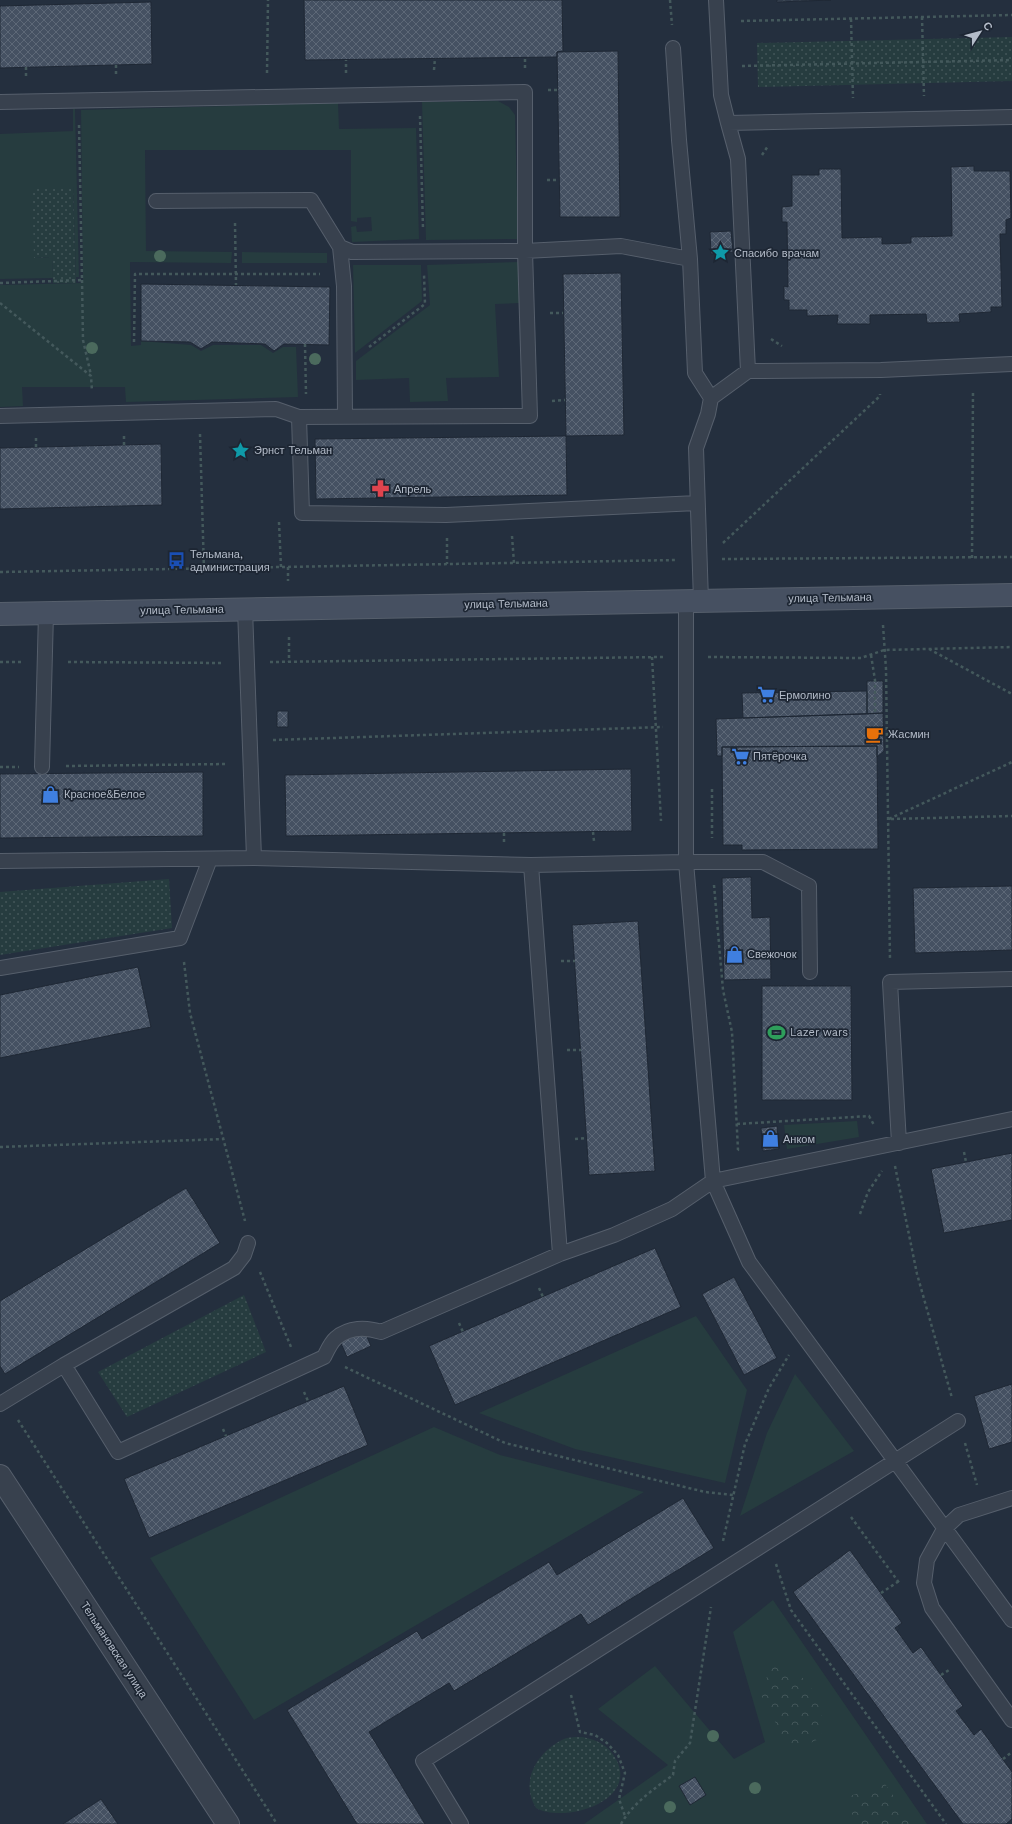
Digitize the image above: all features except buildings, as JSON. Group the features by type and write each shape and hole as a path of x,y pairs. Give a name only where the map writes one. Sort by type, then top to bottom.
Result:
{"main road":[{"name":"улица Тельмана","path":"0,614 1012,595"}],"street":[{"name":"Тельмановская улица","path":"0,1476 228,1824"}],"lane":[{"path":"716,0 721,95 738,159 748,371"},
{"path":"673,48 690,259 695,373 711,398 708,414 696,448 700,559 686,657 686,862 713,1181 750,1262 1012,1620"},
{"path":"0,102 525,92 525,251 530,416 303,417 276,409 0,416"},
{"path":"728,123 1012,117"},
{"path":"156,201 311,200 340,247 342,274 344,417"},
{"path":"340,247 352,252 525,251 621,246 690,259"},
{"path":"711,398 748,371 881,370 1012,364"},
{"path":"303,417 302,513 446,514 697,503"},
{"path":"245,609 254,858"},
{"path":"42,767 46,613"},
{"path":"0,861 254,858 531,865 763,862 809,886 810,972"},
{"path":"0,968 180,938 210,859"},
{"path":"531,865 560,1254"},
{"path":"893,1148 898,1115 890,982 1012,979"},
{"path":"64,1364 118,1452 324,1357 335,1339 348,1331 368,1328 382,1332 560,1254 614,1235 672,1210 713,1181 893,1148 1012,1120"},
{"path":"3,1402 64,1364 234,1268 246,1249"},
{"path":"461,1824 423,1761 896,1462 958,1421"},
{"path":"1012,1498 983,1506 959,1515 944,1529 927,1560 924,1583 932,1608 1012,1720"}],"path":[{"path":"266,96 268,0"},
{"path":"740,29 740,21 1012,15"},
{"path":"922,17 924,100"},
{"path":"851,19 853,102"},
{"path":"740,59 740,72"},
{"path":"740,67 1012,60"},
{"path":"78,100 83,340 91,376 92,413"},
{"path":"760,160 764,151 770,144"},
{"path":"234,201 236,285"},
{"path":"134,342 135,274 342,274"},
{"path":"0,283 82,280"},
{"path":"0,303 91,376"},
{"path":"767,335 779,345 786,347"},
{"path":"303,417 305,344"},
{"path":"972,558 973,365"},
{"path":"714,559 721,545 880,396 881,370"},
{"path":"200,411 204,570"},
{"path":"511,512 514,563"},
{"path":"0,572 204,570 700,559 1012,557"},
{"path":"882,598 886,670 890,982"},
{"path":"289,632 289,662"},
{"path":"0,662 248,663 686,657 862,658 884,650 1012,647"},
{"path":"929,649 1012,694"},
{"path":"870,655 875,680 875,714"},
{"path":"710,657 710,665"},
{"path":"250,741 686,726"},
{"path":"889,819 1012,762"},
{"path":"0,768 251,764"},
{"path":"712,786 713,862 723,990 732,1032 738,1150 713,1181"},
{"path":"889,819 1012,816"},
{"path":"180,938 190,1013 248,1229 246,1249 257,1264 300,1368"},
{"path":"737,1124 898,1115"},
{"path":"869,1116 893,1148 917,1274 983,1506"},
{"path":"0,1146 224,1139"},
{"path":"860,1214 868,1192 893,1148"},
{"path":"621,1824 625,1816 654,1789 673,1775 675,1761 690,1743 715,1576 745,1444 769,1388 789,1354"},
{"path":"324,1357 505,1443 705,1492 734,1495"},
{"path":"3,1402 277,1824"},
{"path":"769,1542 791,1610 946,1824"},
{"path":"565,1672 580,1732 595,1735 608,1743 618,1755 625,1773 619,1799 625,1816"},
{"path":"1003,1759 1012,1752"}],"green space":[{"path":"1012,37 1012,81 758,87 757,43"},
{"path":"498,101 509,107 515,115 518,239 426,240 422,102"},
{"path":"338,103 339,129 416,128 419,239 352,242 351,227 356,226 357,232 372,231 371,217 357,218 357,222 351,221 351,150 145,150 146,251 232,252 231,263 130,262 131,346 141,345 141,341 191,345 201,351 213,345 261,345 273,353 283,347 296,347 298,397 126,402 125,387 22,387 23,406 0,407 0,285 83,283 81,110"},
{"path":"73,109 75,109 79,277 76,277 73,187 35,258 52,257 53,278 0,279 0,134 73,131"},
{"path":"73,187 76,283 53,283 52,257 34,258 32,189"},
{"path":"242,252 327,253 327,263 242,263"},
{"path":"519,262 519,303 495,304 499,377 446,378 448,401 410,402 409,378 356,380 356,361 430,305 427,265"},
{"path":"353,265 421,265 422,301 355,353"},
{"path":"169,879 172,928 0,955 0,892"},
{"path":"857,1121 859,1137 787,1149 784,1125"},
{"path":"244,1295 266,1352 127,1417 98,1372"},
{"path":"696,1316 747,1390 725,1483 575,1449 479,1413"},
{"path":"795,1374 854,1451 740,1516 767,1433"},
{"path":"434,1427 500,1455 644,1492 254,1720 150,1558"},
{"path":"773,1600 927,1824 584,1824 668,1765 598,1709 655,1666 734,1759 765,1742 733,1632"},
{"path":"771,1664 805,1679 822,1703 821,1738 791,1752 761,1695"},
{"path":"571,1737 582,1737 602,1744 613,1754 620,1774 617,1787 608,1797 596,1805 580,1811 564,1813 549,1812 536,1808 531,1798 530,1788 531,1777 539,1759 546,1751 564,1739"},
{"path":"885,1784 914,1824 855,1824 847,1797"}],"place":[{"name":"Спасибо врачам","path":"721,253"},
{"name":"Эрнст Тельман","path":"241,450"},
{"name":"Апрель","path":"381,489"},
{"name":"Тельмана, администрация","path":"177,560"},
{"name":"Ермолино","path":"766,695"},
{"name":"Жасмин","path":"875,734"},
{"name":"Пятёрочка","path":"740,756"},
{"name":"Красное&Белое","path":"51,794"},
{"name":"Свежочок","path":"734,954"},
{"name":"Lazer wars","path":"777,1032"},
{"name":"Анком","path":"770,1139"}]}
